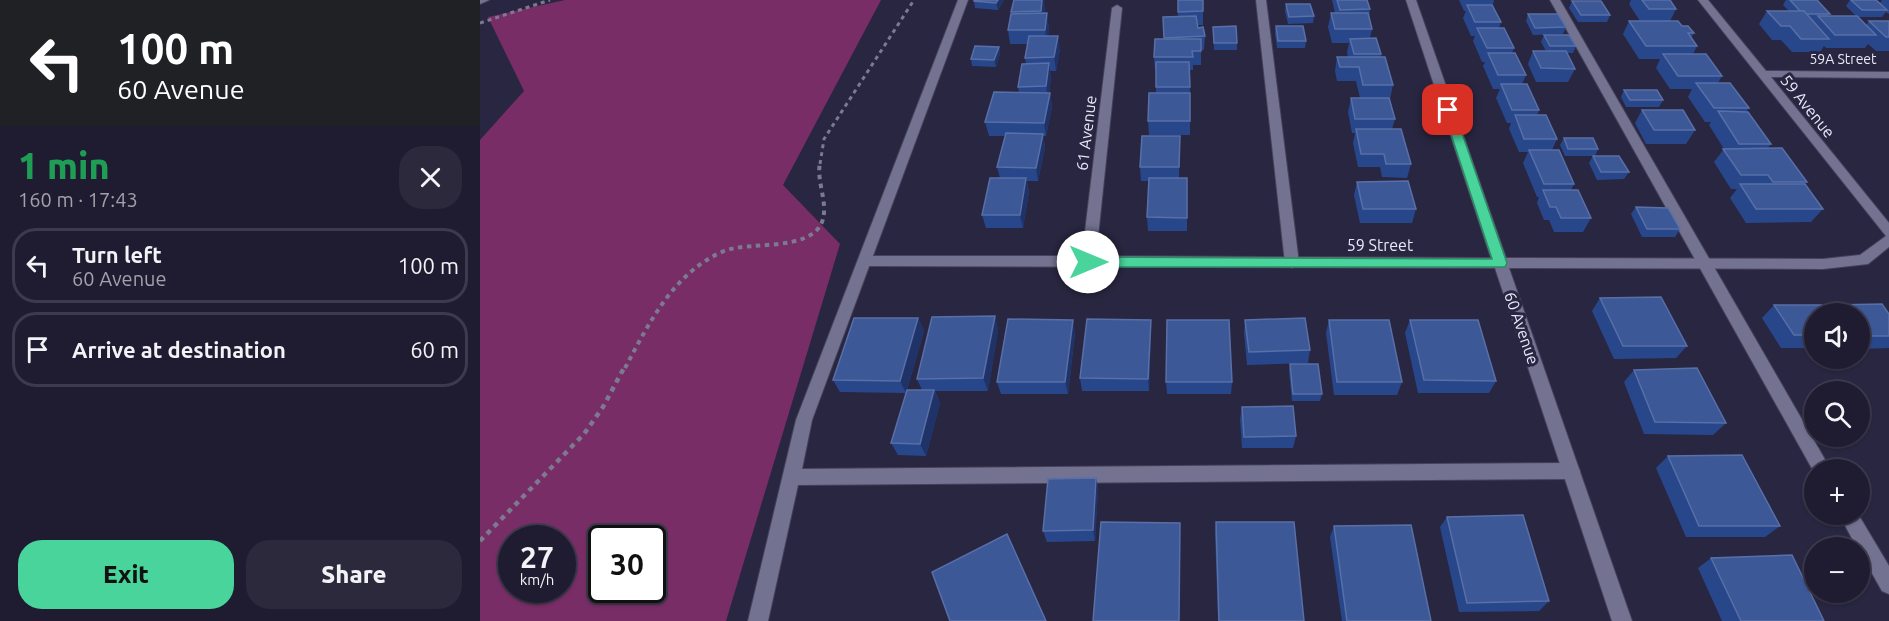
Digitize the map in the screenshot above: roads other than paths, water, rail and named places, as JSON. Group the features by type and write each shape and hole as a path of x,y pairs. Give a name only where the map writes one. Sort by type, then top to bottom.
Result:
{"street":[{"path":"758,621 804,420 963,0"},
{"path":"1261,0 1292,263"},
{"name":"60 Avenue","path":"1411,0 1622,621"},
{"path":"1555,0 1816,459"},
{"name":"59 Avenue","path":"1702,0 1889,232"},
{"name":"61 Avenue","path":"1088,262 1117,8"},
{"name":"59A Street","path":"1761,74 1889,75"},
{"name":"59 Street","path":"865,261 1842,264 1863,260 1889,240"},
{"path":"791,477 1571,471"},
{"path":"1854,525 1889,584"}]}
